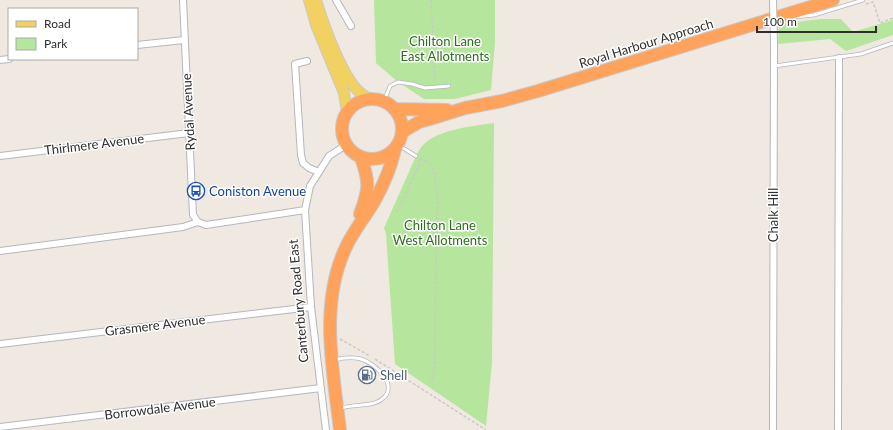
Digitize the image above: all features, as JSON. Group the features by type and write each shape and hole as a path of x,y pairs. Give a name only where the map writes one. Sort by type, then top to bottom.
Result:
{"highway":[{"name":"Royal Harbour Approach","path":"402,132 418,122 465,108 502,101 538,91 833,0"},
{"path":"340,430 330,340 331,305 336,275 345,247 355,229 375,200 390,169 402,132 401,119 394,109 384,101 370,99 357,103 347,112 341,128 342,137 352,153 361,158 375,160 383,158 397,147"},
{"name":"Royal Harbour Approach","path":"394,109 422,110 465,108"},
{"path":"355,229 365,202 367,190 367,174 361,158"}],"main road":[{"path":"309,0 316,25 344,93 347,112"},
{"path":"316,0 343,70 361,94 370,99"}],"street":[{"name":"Rydal Avenue","path":"183,0 193,215 198,222"},
{"path":"336,0 351,26"},
{"name":"Chalk Hill","path":"773,0 773,430"},
{"path":"138,45 184,40"},
{"path":"838,430 839,58"},
{"path":"307,61 295,64 301,155 303,163 309,168 319,172"},
{"name":"Thirlmere Avenue","path":"0,156 189,133"},
{"name":"Canterbury Road East","path":"326,430 311,306 305,210 310,186 329,156 346,145"},
{"path":"0,251 183,227 198,222 206,225 305,210"},
{"name":"Grasmere Avenue","path":"0,344 311,306"},
{"name":"Borrowdale Avenue","path":"0,427 320,388"}],"lane":[{"path":"781,16 801,17 814,15 863,0"},
{"path":"774,66 861,54 893,43"},
{"path":"384,101 390,86 398,82 425,88 449,86"},
{"path":"397,147 416,156"},
{"path":"332,360 344,358 361,359 380,370 385,377 389,388 388,394 382,400 374,403 349,405 338,409"}],"path":[{"path":"431,0 435,87"},
{"path":"865,4 873,2 880,23 893,18"},
{"path":"416,156 429,163 434,170 438,199 436,232 435,369 431,381"},
{"path":"397,212 420,159"},
{"path":"339,338 398,373 486,430"}],"green space":[{"name":"Chilton Lane East Allotments","path":"374,0 495,0 495,42 491,90 455,99 424,99 398,82 376,63"},
{"path":"821,19 841,19 853,32 893,20 893,35 846,51 830,39 778,44 779,24"},
{"name":"Chilton Lane West Allotments","path":"494,123 492,362 486,426 395,364 386,234 384,228 416,156 423,145 438,135 447,132"}],"place":[{"name":"Coniston Avenue","path":"196,191"},
{"name":"Shell","path":"367,375"}]}
